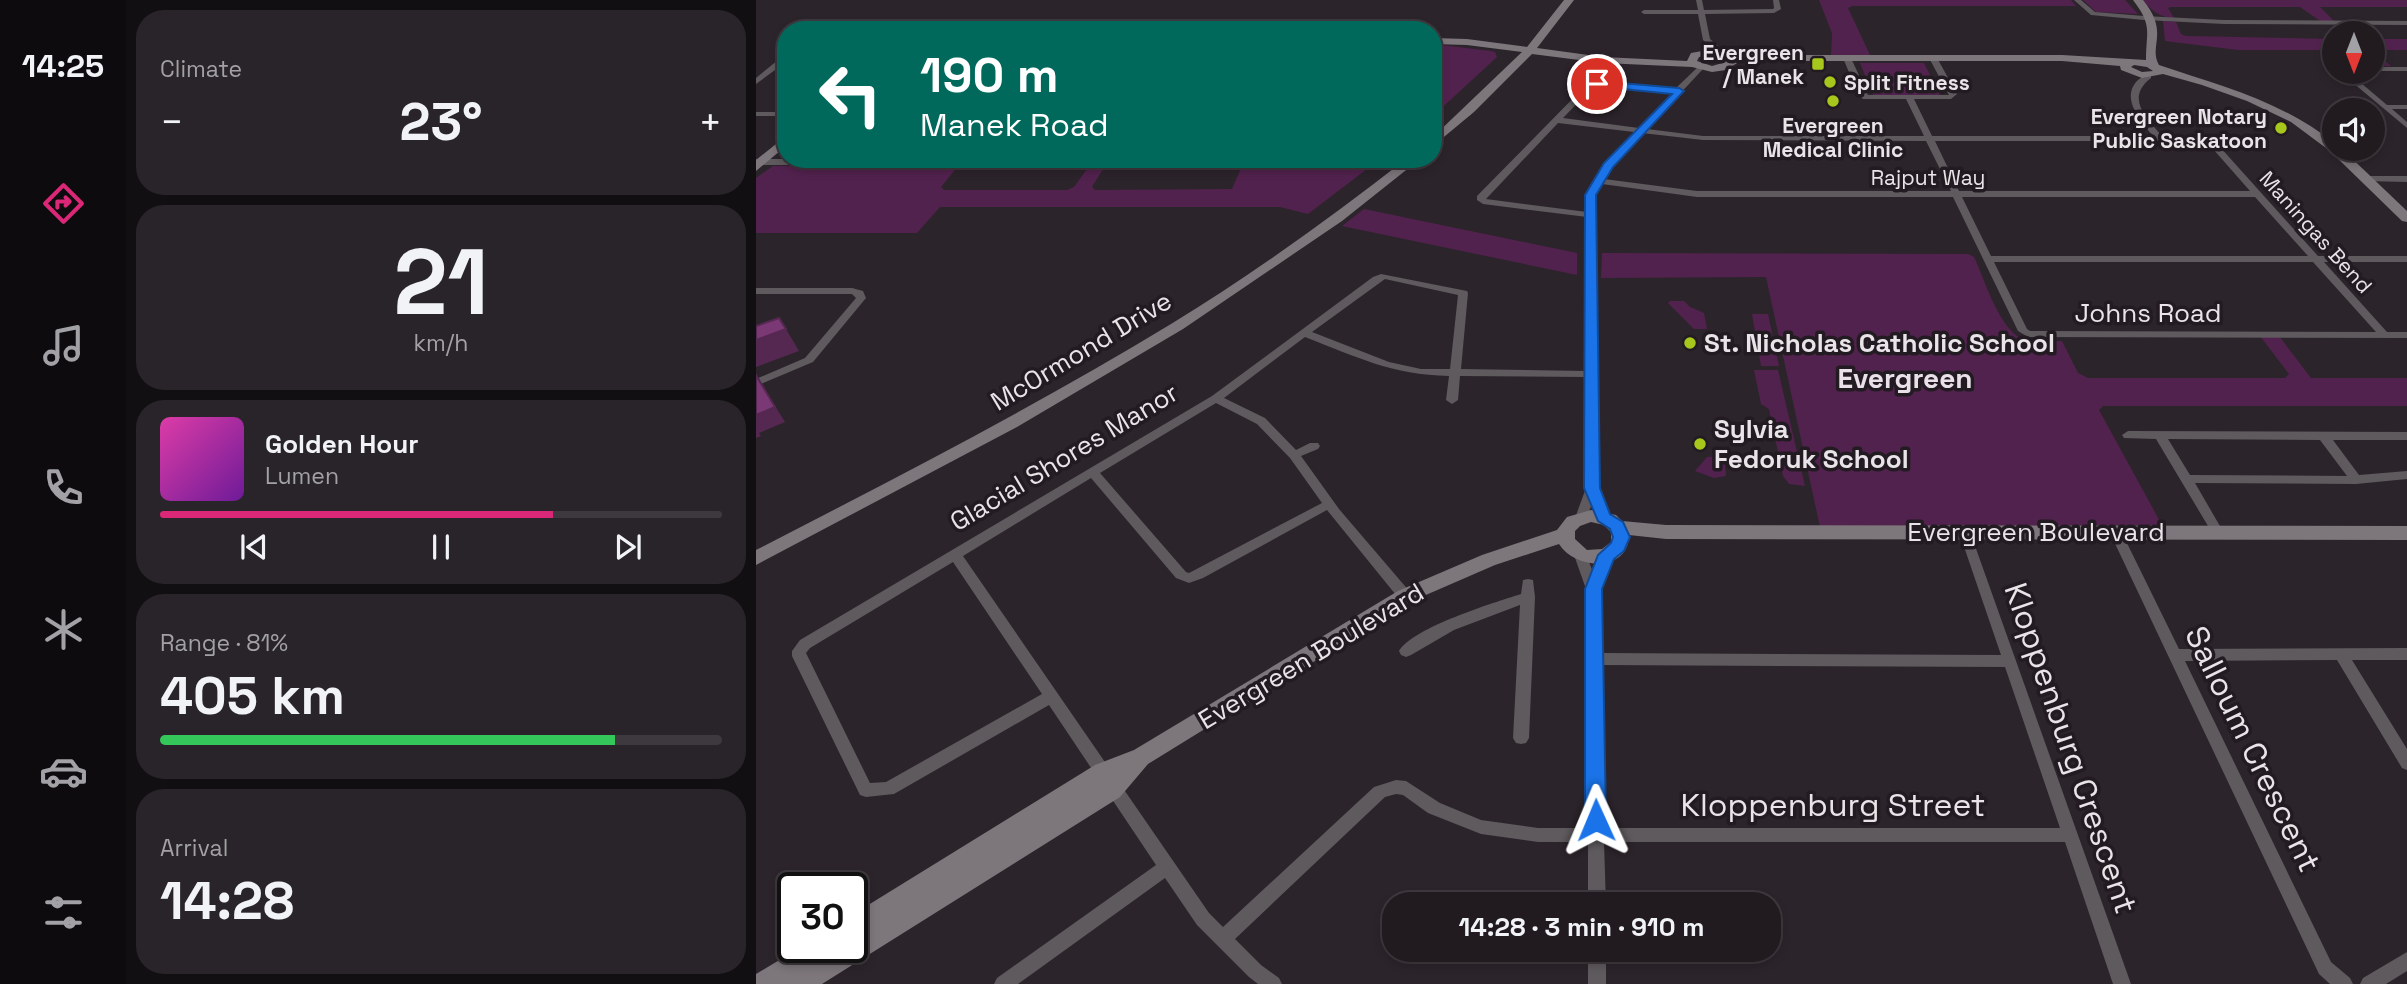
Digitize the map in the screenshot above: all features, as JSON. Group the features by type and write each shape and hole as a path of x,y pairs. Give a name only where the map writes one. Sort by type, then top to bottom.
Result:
{"street":[{"path":"1442,135 1480,103 1559,0"},
{"path":"1529,40 1569,0"},
{"path":"1691,79 1707,40 1699,0"},
{"path":"1644,12 1775,11 1778,8 1776,0"},
{"path":"2077,0 2093,14 2148,18 2213,22 2407,23"},
{"path":"2129,0 2148,18"},
{"path":"2138,0 2156,32 2150,59 2154,71"},
{"path":"2130,67 2140,57 2148,18"},
{"path":"1442,40 1495,44 1529,40 1546,44 1563,53"},
{"path":"1529,40 1563,53 1614,61 1727,58 1748,62 1934,60 2070,62 2130,67 2192,79 2274,109 2322,139"},
{"path":"1707,40 1727,58"},
{"path":"1495,44 1505,51 1511,62"},
{"path":"1442,123 1511,62 1563,53"},
{"path":"1593,589 1571,546 1571,523 1581,518 1592,488 1591,195 1608,165 1679,91 1691,79 1713,69 1727,58"},
{"path":"1697,60 1713,69"},
{"path":"1847,60 1864,96 1875,99 1943,99 1952,96 1934,60"},
{"path":"756,82 777,65"},
{"path":"2130,67 2137,86"},
{"path":"2385,69 2407,69"},
{"path":"2154,71 2137,86 2134,95 2136,109 2159,138"},
{"path":"1589,215 1483,201 1480,198 1592,84 1679,91"},
{"path":"2358,84 2374,98"},
{"name":"Johns Road","path":"1910,99 2023,331 2028,334 2407,335"},
{"path":"2385,107 2407,107"},
{"path":"2385,107 2407,126"},
{"path":"756,114 777,114"},
{"name":"Maningas Bend","path":"1556,120 1720,139 2208,139 2385,335"},
{"path":"758,163 777,147"},
{"path":"2348,161 2407,218"},
{"path":"758,163 777,163"},
{"name":"McOrmond Drive","path":"756,545 954,442 1135,340 1271,253 1387,168"},
{"name":"McOrmond Drive","path":"756,558 1000,429 1143,346 1288,252 1368,196 1402,168"},
{"path":"2366,179 2407,179"},
{"name":"Rajput Way","path":"1598,181 1697,194 2259,194"},
{"path":"1989,259 2407,259"},
{"name":"Glacial Shores Manor","path":"1108,781 955,555 1216,398 1376,279 1384,276 1463,293 1465,297 1455,374"},
{"path":"756,291 852,291 859,293 861,298 809,360 756,383"},
{"path":"1305,333 1386,365 1421,372 1591,374"},
{"path":"1452,400 1455,374"},
{"path":"1216,398 1261,421 1294,455 1329,504 1405,596"},
{"path":"2128,435 2407,436"},
{"path":"2160,435 2218,533"},
{"path":"2324,436 2356,480"},
{"path":"1294,455 1314,446"},
{"path":"1092,472 1181,575 1189,578 1329,504"},
{"path":"2185,479 2356,480 2407,475"},
{"path":"1592,488 1612,536 1593,589 1597,892"},
{"path":"1581,518 1612,536"},
{"name":"Evergreen Boulevard","path":"798,984 1142,757 1405,596 1489,560 1525,550 1571,546 1597,557 1612,536 1666,532 2407,533"},
{"name":"Kloppenburg Crescent","path":"1965,532 2122,984"},
{"name":"Salloum Crescent","path":"2116,533 2325,968 2344,984"},
{"path":"955,555 805,644 799,651 799,656 866,790 888,789 1050,697"},
{"path":"1406,651 1424,638 1466,617 1528,591 1521,738"},
{"path":"2174,654 2407,654"},
{"path":"2341,655 2407,763"},
{"path":"1594,659 2009,661"},
{"path":"868,919 1108,781 1203,919 1255,971 1273,984"},
{"name":"Kloppenburg Street","path":"1222,939 1380,792 1396,787 1406,788 1434,808 1481,827 1538,835 2069,835"},
{"path":"1003,984 1167,867"},
{"path":"2369,984 2407,961"},
{"path":"1597,962 1597,984"},
{"path":"763,984 798,963"}],"shaded area":[{"path":"1819,0 2071,0 2076,6 1852,6 1848,8 1871,57 1831,57 1832,33"},
{"path":"2083,0 2125,0 2138,14 2096,12"},
{"path":"2142,0 2407,0 2407,7 2320,7 2334,21 2322,22 2300,7 2168,8 2174,18 2156,13"},
{"path":"2163,21 2176,22 2181,34 2186,36 2322,39 2322,50 2238,50 2165,41"},
{"path":"2385,39 2407,39 2407,50 2385,50"},
{"path":"1442,45 1491,51 1495,52 1497,57 1442,108"},
{"path":"1860,63 1924,63 1941,97 1874,97"},
{"path":"773,166 956,168 941,187 944,190 1067,190 1074,187 1088,168 1104,168 1092,187 1095,190 1232,189 1241,168 1368,168 1308,214 1280,207 940,207 917,233 756,233 756,178"},
{"path":"1364,209 1577,253 1577,275 1342,226"},
{"path":"1602,253 1968,254 1974,257 1995,306 2010,329 2029,342 2062,341 2078,373 2088,378 2285,378 2289,374 2260,336 2279,336 2311,378 2407,378 2407,406 2103,406 2099,410 2162,525 1820,527 1766,277 1601,278"},
{"path":"1684,301 1704,313 1707,329 1694,329 1668,303"},
{"path":"1752,314 1768,314 1779,366 1761,366"},
{"path":"1754,370 1778,370 1805,486 1789,484 1783,476 1769,409 1761,404"},
{"path":"1724,456 1726,476 1714,478 1695,471 1707,457"}],"building":[{"path":"779,318 786,329 756,340 756,326"},
{"path":"756,375 775,407 756,415"}],"place":[{"name":"Evergreen / Manek","path":"1818,64"},
{"name":"Split Fitness","path":"1830,82"},
{"name":"Evergreen Medical Clinic","path":"1833,101"},
{"name":"Evergreen Notary Public Saskatoon","path":"2281,128"},
{"name":"St. Nicholas Catholic School","path":"1690,343"},
{"name":"Sylvia Fedoruk School","path":"1700,444"}],"district":[{"name":"Evergreen","path":"1905,378"}],"route":[{"path":"1596,820 1593,589 1606,555 1615,551 1622,537 1617,526 1604,517 1592,488 1591,195 1608,165 1679,91 1597,84"}]}
